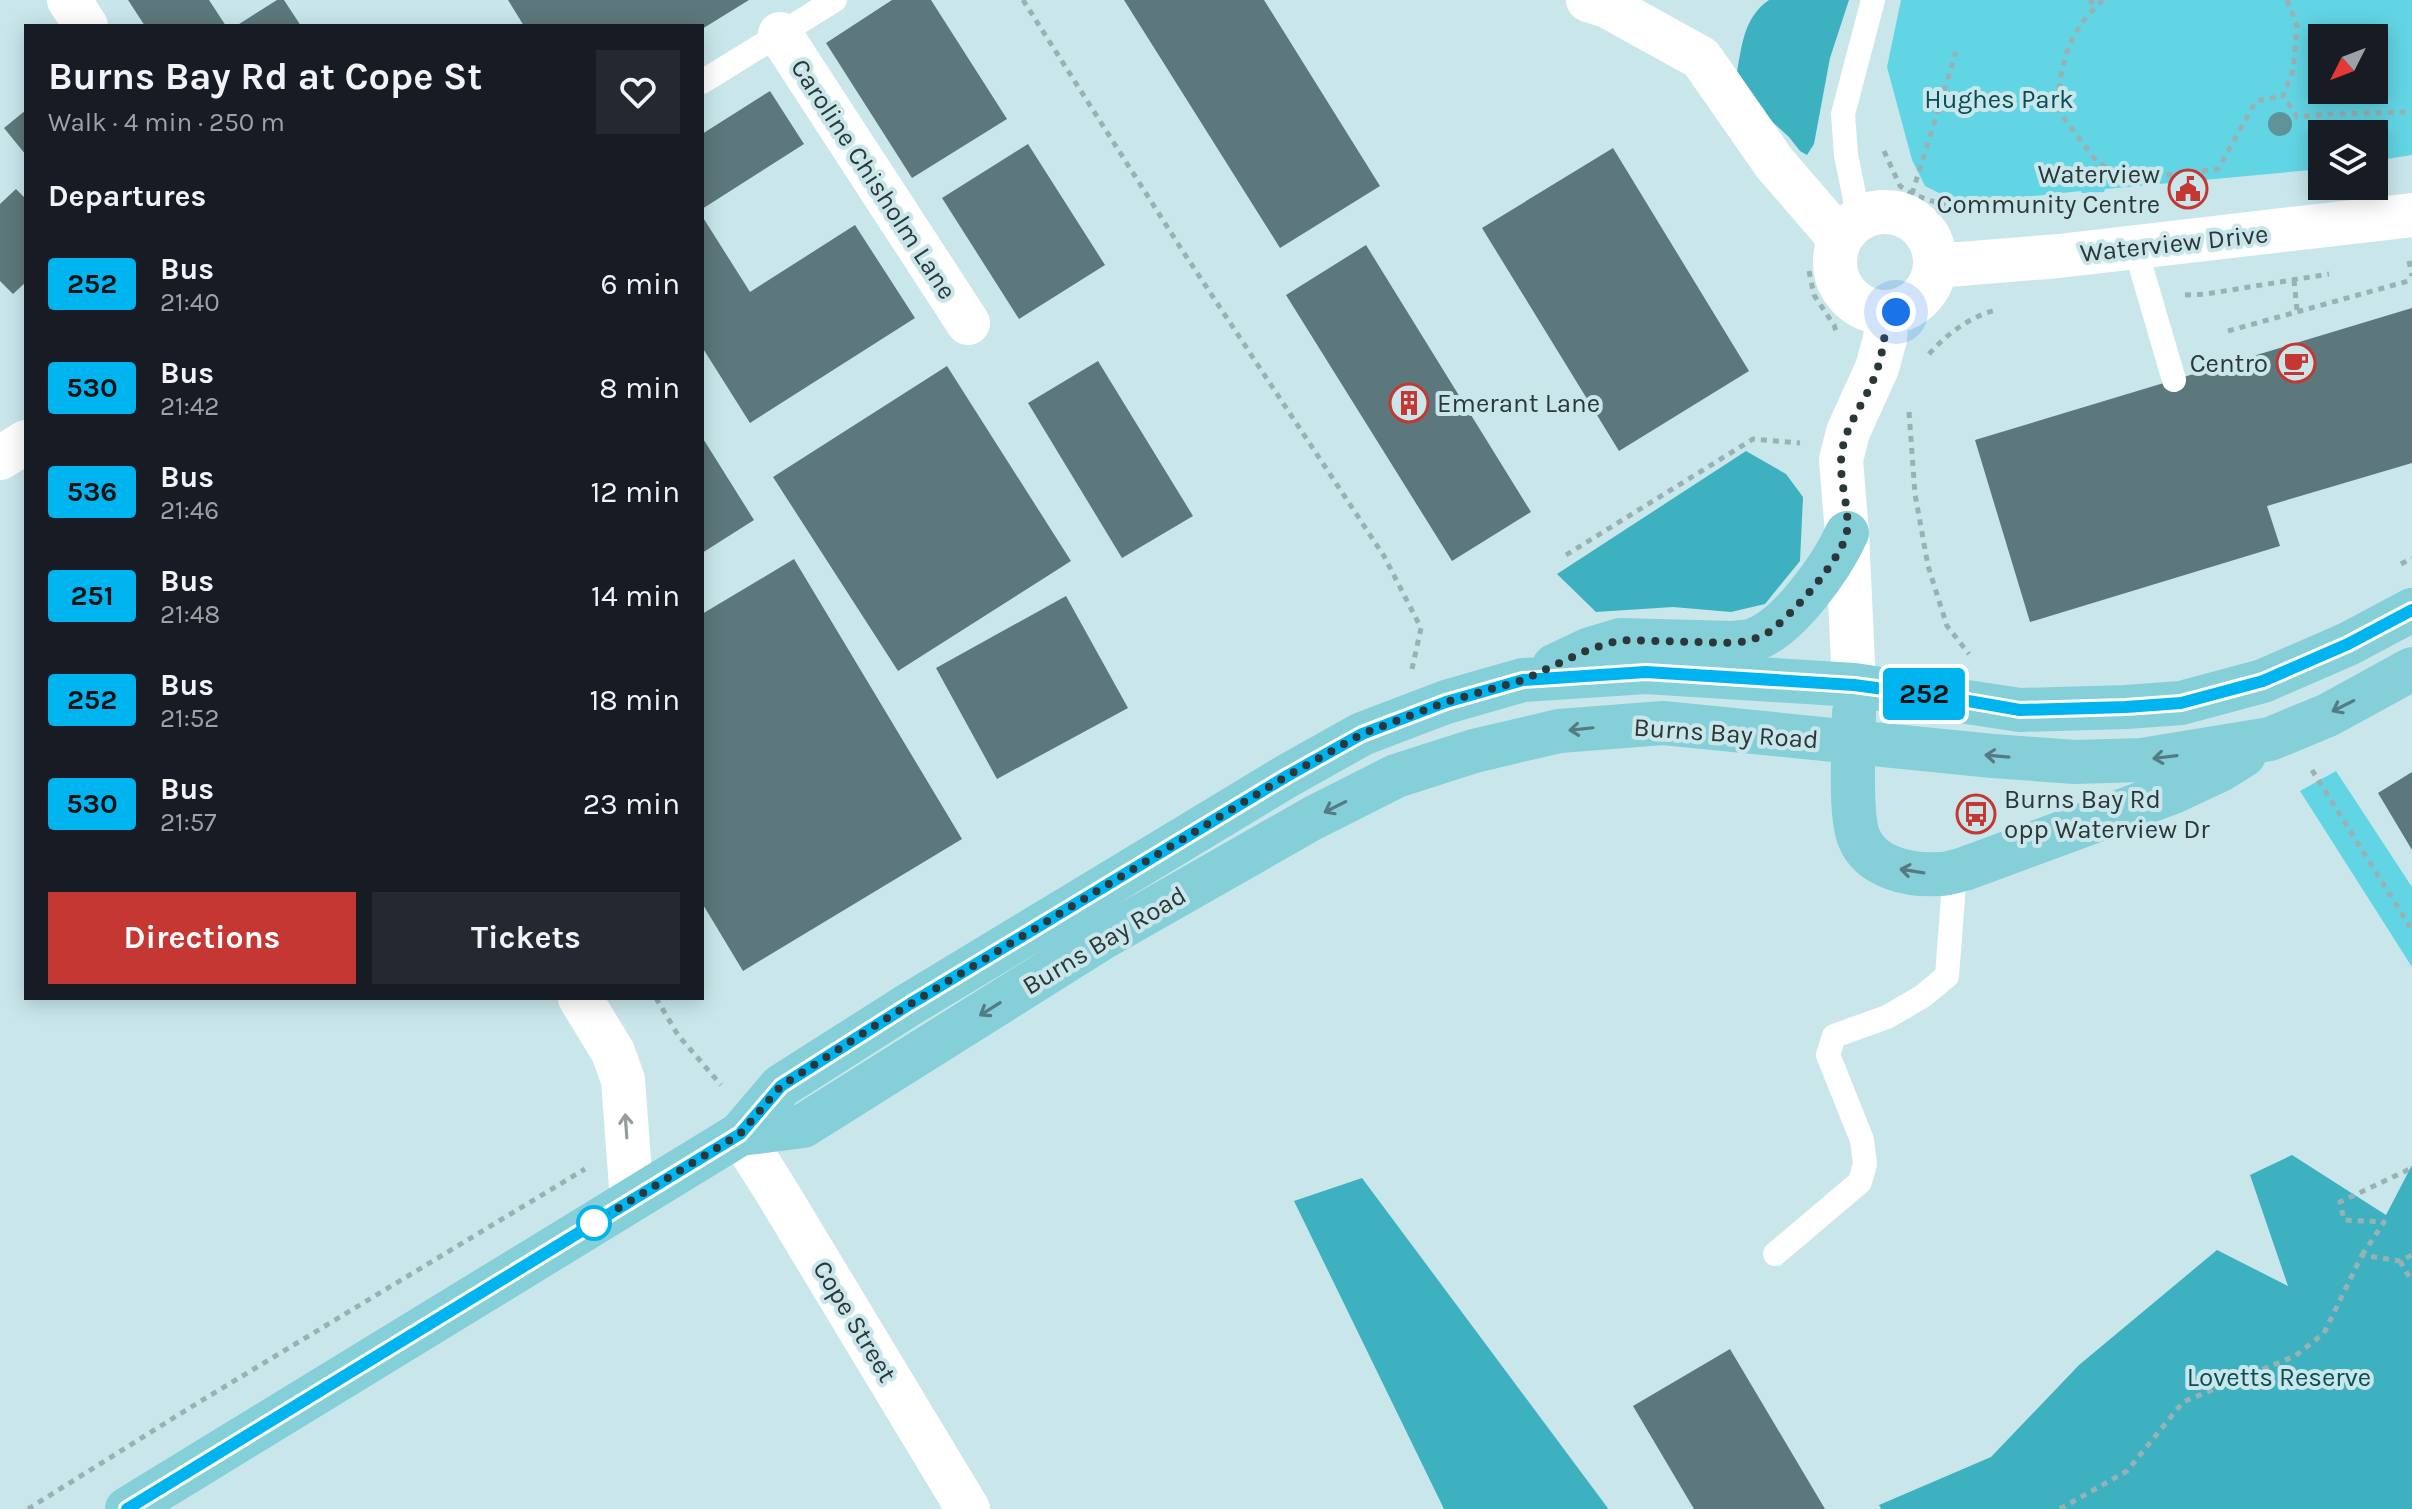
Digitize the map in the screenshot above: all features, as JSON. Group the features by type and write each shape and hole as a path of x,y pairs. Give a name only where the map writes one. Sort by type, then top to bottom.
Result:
{"main road":[{"path":"1523,680 1590,649 1620,640 1734,643 1753,640 1785,618 1807,594 1836,557 1847,533"},
{"name":"Burns Bay Road","path":"136,1507 740,1134 781,1086 923,995 1362,734 1446,702 1523,680 1646,672 1854,685 2020,710 2181,703 2263,681 2348,644 2412,610"},
{"name":"Burns Bay Road","path":"740,1134 803,1126 1099,940 1313,818 1396,776 1474,751 1559,731 1663,723 2075,762 2142,760 2270,739 2328,715 2412,669"},
{"path":"1854,685 1855,824 1859,838 1866,851 1888,867 1940,874 2173,792 2220,770 2270,739"}],"street":[{"path":"69,0 85,24"},
{"path":"1588,0 1607,6 1701,58 1775,164 1836,242 1835,267 1840,285 1859,306 1887,313 1905,309 1920,299 1930,284 1935,266 1929,236 1905,216 1881,212 1836,242"},
{"name":"Caroline Chisholm Lane","path":"780,34 968,323"},
{"name":"Waterview Drive","path":"1935,266 2412,215"},
{"path":"1854,685 1847,533 1841,481 1843,445 1873,381 1885,339 1887,313"},
{"path":"0,458 24,443"},
{"path":"581,1000 613,1052 623,1080 632,1200"},
{"name":"Cope Street","path":"740,1134 968,1509"}],"lane":[{"name":"Caroline Chisholm Lane","path":"704,81 835,0"},
{"path":"1836,242 1846,155 1843,114 1873,0"},
{"path":"2135,247 2174,380"},
{"path":"1775,1254 1860,1182 1865,1164 1862,1140 1828,1055 1834,1036 1887,1017 1923,996 1947,976 1955,871"}],"path":[{"path":"1023,0 1182,250 1384,556 1421,628 1411,670"},
{"path":"2089,0 2096,6"},
{"path":"2103,0 2079,24 2061,67 2057,109 2094,158 2120,180 2218,169 2256,101 2283,96"},
{"path":"2283,96 2293,70 2297,25 2287,0"},
{"path":"1912,194 1956,52"},
{"path":"2283,96 2297,117 2412,112"},
{"path":"1882,146 1900,186 1935,202 1981,211 2073,205"},
{"path":"1836,242 1814,295 1834,325 1839,339"},
{"path":"2228,331 2412,278 2408,254 2412,254"},
{"path":"2148,296 2206,294 2335,272"},
{"path":"2294,280 2297,310"},
{"path":"1925,358 1943,339 1965,323 1992,310 2008,308"},
{"path":"1911,401 1909,416 1915,494 1928,566 1947,626 1967,654 1981,656"},
{"path":"1566,555 1753,439 1804,443"},
{"path":"2400,565 2412,558"},
{"path":"2270,739 2310,767 2412,930"},
{"path":"657,1000 678,1035 721,1085"},
{"path":"28,1509 627,1144"},
{"path":"2060,1509 2127,1471 2183,1402 2295,1356 2324,1333 2362,1255 2384,1222 2344,1220 2340,1202 2412,1168"},
{"path":"2362,1255 2400,1261 2412,1255"},
{"path":"2400,1261 2412,1282"}],"green space":[{"path":"1769,0 1849,0 1830,58 1814,144 1807,155 1767,117 1737,72 1749,23"},
{"name":"Hughes Park","path":"1901,0 2412,0 2412,155 2388,159 2388,120 2308,120 2308,170 1987,201 1939,193 1925,186 1912,160 1887,67"},
{"path":"1746,451 1786,474 1803,497 1800,561 1765,604 1731,612 1673,607 1596,612 1557,574"},
{"path":"2336,771 2412,887 2412,967 2300,791"},
{"name":"Lovetts Reserve","path":"2292,1155 2386,1215 2412,1165 2412,1509 1881,1509 1879,1505 1991,1457 2079,1365 2217,1250 2288,1286 2250,1175"},
{"path":"1362,1178 1608,1509 1444,1509 1294,1201"}],"building":[{"path":"128,0 209,0 225,24 144,24"},
{"path":"277,0 284,0 300,24 239,24"},
{"path":"508,0 749,0 704,28 704,24 523,24"},
{"path":"892,0 931,0 1007,119 912,178 826,43"},
{"path":"1124,0 1264,0 1380,186 1280,248"},
{"path":"770,91 804,144 704,208 704,133"},
{"path":"24,112 24,153 4,128"},
{"path":"1028,144 1105,265 1019,319 942,198"},
{"path":"1613,148 1749,371 1619,451 1482,228"},
{"path":"16,189 24,197 24,284 13,294 0,281 0,204"},
{"path":"704,219 750,292 855,225 915,318 750,423 704,350"},
{"name":"Emerant Lane","path":"1366,245 1531,512 1452,561 1286,295"},
{"path":"2412,308 2412,463 2267,506 2280,546 2030,622 1975,440"},
{"path":"1098,361 1193,516 1122,558 1028,403"},
{"path":"947,366 1071,561 898,671 773,477"},
{"path":"704,440 754,520 704,552"},
{"path":"794,559 962,839 743,971 704,906 704,613"},
{"path":"1066,596 1128,708 997,779 936,668"},
{"path":"2412,772 2412,850 2378,793"},
{"path":"1730,1349 1825,1509 1694,1509 1633,1406"}],"bus line":[{"name":"252","path":"127,1509 740,1134 781,1086 910,1004 1287,776 1362,734 1446,702 1523,680 1646,672 1854,685 2020,710 2181,703 2263,681 2348,644 2412,610"}],"place":[{"name":"Waterview Community Centre","path":"2188,189"},
{"name":"Centro","path":"2296,363"},
{"name":"Emerant Lane","path":"1409,403"},
{"name":"Burns Bay Rd opp Waterview Dr","path":"1976,814"}],"route":[{"path":"594,1223 740,1134 781,1086 884,1020 1287,776 1362,734 1446,702 1523,680 1590,649 1620,640 1734,643 1753,640 1769,631 1818,581 1836,557 1847,533 1841,481 1843,445 1873,381 1885,339 1887,313 1896,312"}]}
